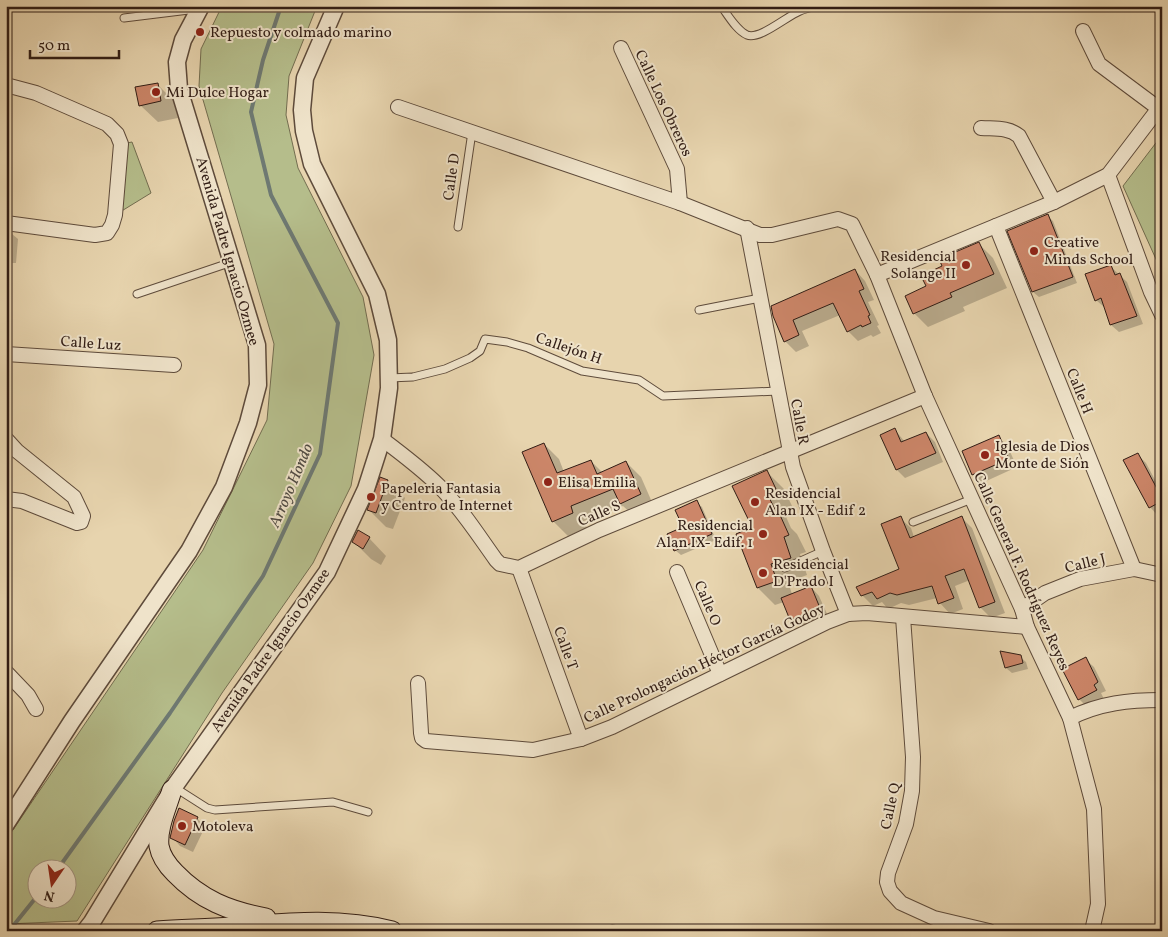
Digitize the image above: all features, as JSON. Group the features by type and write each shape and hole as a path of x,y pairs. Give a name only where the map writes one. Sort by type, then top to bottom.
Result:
{"main road":[{"path":"173,788 159,836 159,847 162,857 168,866 186,885 214,903 232,911 286,922"},
{"path":"157,931 286,922 350,924 392,931"}],"street":[{"name":"Avenida Padre Ignacio Ozmee","path":"85,931 173,788 327,572 366,489 382,439 389,378 388,340 377,294 312,164 304,131 302,110 305,78 336,6"},
{"name":"Avenida Padre Ignacio Ozmee","path":"6,824 72,721 189,551 224,486 248,423 258,385 257,345 179,89 177,62 183,40 201,7"},
{"path":"877,274 1054,202 1108,175 1160,106 1099,64 1083,32"},
{"name":"Calle Los Obreros","path":"621,48 677,170 680,203"},
{"path":"6,85 36,93 107,124 117,134 121,144 115,215 112,225 106,233 94,235 6,223"},
{"path":"398,107 680,203 747,228"},
{"path":"981,128 1005,129 1013,131 1019,136 1054,202"},
{"path":"1108,175 1157,290 1162,314"},
{"name":"Calle General F. Rodríguez Reyes","path":"747,228 760,234 772,235 838,219 852,224 877,274 925,396 1022,609 1027,627 1070,718 1094,809 1098,904 1092,931"},
{"name":"Calle H","path":"996,226 1134,569"},
{"name":"Calle R","path":"747,228 793,467 848,614"},
{"name":"Calle Luz","path":"6,354 174,365"},
{"name":"Calle S","path":"519,568 599,530 925,396"},
{"path":"6,439 17,451 74,497 83,516 80,522 77,523 22,501 6,499"},
{"path":"382,439 410,460 438,486 461,511 500,564 519,568"},
{"name":"Calle T","path":"519,568 582,739"},
{"name":"Calle J","path":"1022,609 1045,593 1080,579 1134,569 1162,575"},
{"name":"Calle O","path":"677,572 720,674"},
{"name":"Calle Prolongación Héctor García Godoy","path":"418,683 420,734 426,741 533,750 582,739 612,727 827,622 848,614 867,613 1027,627"},
{"name":"Calle Q","path":"903,617 913,757 912,791 906,824 888,873 890,891 901,903 934,918 989,931"},
{"path":"6,672 28,695 36,709"},
{"path":"1070,718 1086,710 1122,701 1162,700"}],"lane":[{"path":"721,6 737,27 747,35 754,36 765,32 800,10 815,6"},
{"path":"124,18 201,7"},
{"name":"Calle D","path":"458,226 472,132"},
{"path":"137,294 232,262"},
{"path":"699,310 760,298"},
{"name":"Callejón H","path":"389,378 413,377 445,369 470,358 480,351 485,340 507,342 528,348 582,371 639,380 663,396 778,391"},
{"path":"913,522 972,498"},
{"path":"785,568 823,551"},
{"path":"173,788 207,808 215,810 333,802 368,812"},
{"path":"604,931 612,928 623,931"}],"green space":[{"path":"222,6 317,6 289,76 286,115 298,168 363,297 374,355 351,486 313,563 222,693 77,921 6,924 6,840 203,550 267,420 274,344 199,86 201,49"},
{"path":"1162,135 1162,267 1160,268 1123,186"},
{"path":"132,142 151,193 120,212 127,143"}],"building":[{"path":"158,83 161,101 139,106 135,87"},
{"name":"Creative Minds School","path":"1048,214 1073,277 1032,292 1007,231"},
{"path":"979,242 994,274 950,293 952,297 913,314 905,296 926,286 921,276 942,266 939,259"},
{"path":"1111,265 1115,275 1120,273 1137,316 1110,325 1101,298 1095,301 1085,274"},
{"path":"855,269 864,289 859,291 870,315 868,316 871,323 862,327 861,325 847,332 833,303 793,320 799,335 784,342 773,316 771,306"},
{"path":"895,428 901,442 926,432 936,453 896,470 880,435"},
{"name":"Iglesia de Dios Monte de Sión","path":"999,435 1009,459 972,475 962,451"},
{"path":"544,443 557,473 591,460 597,474 626,461 641,494 620,504 613,489 571,506 573,513 552,522 522,452"},
{"path":"1138,453 1162,498 1162,501 1149,508 1123,460"},
{"path":"767,470 776,489 767,493 789,535 784,537 791,558 771,564 777,581 757,588 736,534 752,527 732,486"},
{"path":"380,477 388,480 376,513 367,510"},
{"path":"697,500 712,534 674,551 667,534 683,527 675,510"},
{"path":"901,516 910,538 962,516 995,602 979,608 964,569 945,576 954,598 938,604 932,586 897,595 890,593 877,599 872,592 861,596 856,587 899,569 881,524"},
{"path":"358,530 370,537 363,549 352,542"},
{"path":"811,586 820,608 790,620 781,598"},
{"path":"1000,651 1021,655 1023,663 1005,668"},
{"path":"1086,657 1098,682 1094,685 1097,690 1078,700 1062,669"},
{"name":"Motoleva","path":"179,808 198,817 185,845 170,838"}],"waterway":[{"name":"Arroyo Hondo","path":"64,860 170,713 263,576 320,454 338,323 271,195 251,112 263,60 281,6"},
{"name":"Arroyo Hondo","path":"9,931 28,907"}],"place":[{"name":"Repuesto y colmado marino","path":"200,32"},
{"name":"Mi Dulce Hogar","path":"156,92"},
{"name":"Creative Minds School","path":"1034,251"},
{"name":"Residencial Solange II","path":"966,265"},
{"name":"Iglesia de Dios Monte de Sión","path":"985,455"},
{"name":"Elisa Emilia","path":"548,482"},
{"name":"Papeleria Fantasia y Centro de Internet","path":"371,497"},
{"name":"Residencial Alan IX - Edif 2","path":"755,502"},
{"name":"Residencial Alan IX- Edif. 1","path":"763,534"},
{"name":"Residencial D'Prado I","path":"763,573"},
{"name":"Motoleva","path":"182,826"}]}
